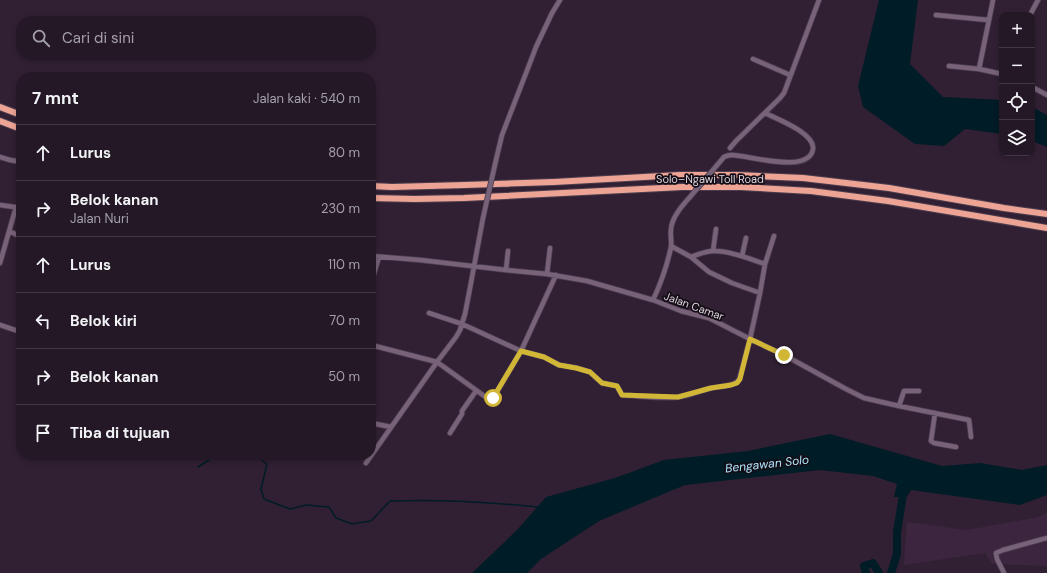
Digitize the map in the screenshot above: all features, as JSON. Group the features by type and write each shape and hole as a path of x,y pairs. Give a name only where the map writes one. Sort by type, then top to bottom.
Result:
{"highway":[{"path":"0,107 16,113"},
{"path":"0,121 16,127"},
{"name":"Solo–Ngawi Toll Road","path":"376,186 546,182 680,175 737,175 803,178 889,188 996,207 1047,214"},
{"name":"Solo–Ngawi Toll Road","path":"376,198 464,198 682,186 741,187 811,191 888,201 1047,228"}],"street":[{"path":"376,448 456,337 462,324 483,218 504,128 536,47 552,13 560,0"},
{"path":"730,148 765,114 782,96 786,89 818,1 812,0"},
{"path":"979,70 993,0"},
{"path":"1032,12 1038,0"},
{"path":"936,15 988,20"},
{"path":"754,58 790,75"},
{"path":"949,66 999,73"},
{"path":"1035,89 1047,95"},
{"path":"653,300 662,280 671,246 671,229 674,219 680,209 724,157 732,154 767,161 799,162 808,157 813,150 812,143 800,130 765,114"},
{"path":"0,157 16,161"},
{"path":"0,205 16,208"},
{"path":"0,263 16,214"},
{"path":"713,251 716,229"},
{"path":"10,231 16,234"},
{"path":"429,313 462,324 521,351 544,357 559,365 590,372 602,383 617,386 622,395 678,397 711,388 731,385 737,383 740,379 760,293 765,264 774,236"},
{"path":"742,256 746,238"},
{"path":"671,246 691,257 709,272 732,283 760,293"},
{"path":"547,274 550,248"},
{"path":"506,270 508,251"},
{"path":"691,257 713,251 742,256 765,264"},
{"name":"Jalan Camar","path":"376,257 556,275 587,281 653,300 681,311 709,318 784,355 864,398 969,420 971,437"},
{"path":"376,267 379,257"},
{"path":"376,346 437,362 487,398 491,399 494,397 521,351 556,275"},
{"path":"0,325 16,330"},
{"path":"450,433 476,390"},
{"path":"899,406 904,391 919,391"},
{"path":"935,413 931,441 934,443 956,447"},
{"path":"376,424 390,427"},
{"path":"1004,573 997,559 996,553 1047,538"}],"shaded area":[{"path":"1047,513 1047,566 992,564 985,553 904,565 907,522 967,530 1039,517"}],"water":[{"path":"879,0 918,0 910,64 943,97 999,100 999,134 965,129 944,146 915,144 863,107 858,86"},
{"path":"1035,109 1047,115 1047,147 1035,142"},
{"name":"Bengawan Solo","path":"830,434 942,466 980,463 1022,470 1047,465 1047,495 1020,505 911,490 907,497 894,497 897,484 873,476 820,470 685,485 599,521 541,559 527,573 472,573 517,530 546,497 615,478 664,460 748,451"}],"waterway":[{"path":"198,467 209,460"},
{"path":"262,460 267,464 261,489 264,499 290,509 306,505 329,507 336,518 352,524 371,521 390,501 464,501 538,507"},
{"path":"891,573 897,554 897,532 903,495 906,488"},
{"path":"866,573 864,566 873,563 879,573"}],"route":[{"path":"493,398 521,351 544,357 559,365 590,372 599,382 617,386 622,395 663,397 690,395 711,388 737,383 740,379 750,339 784,355"}]}
